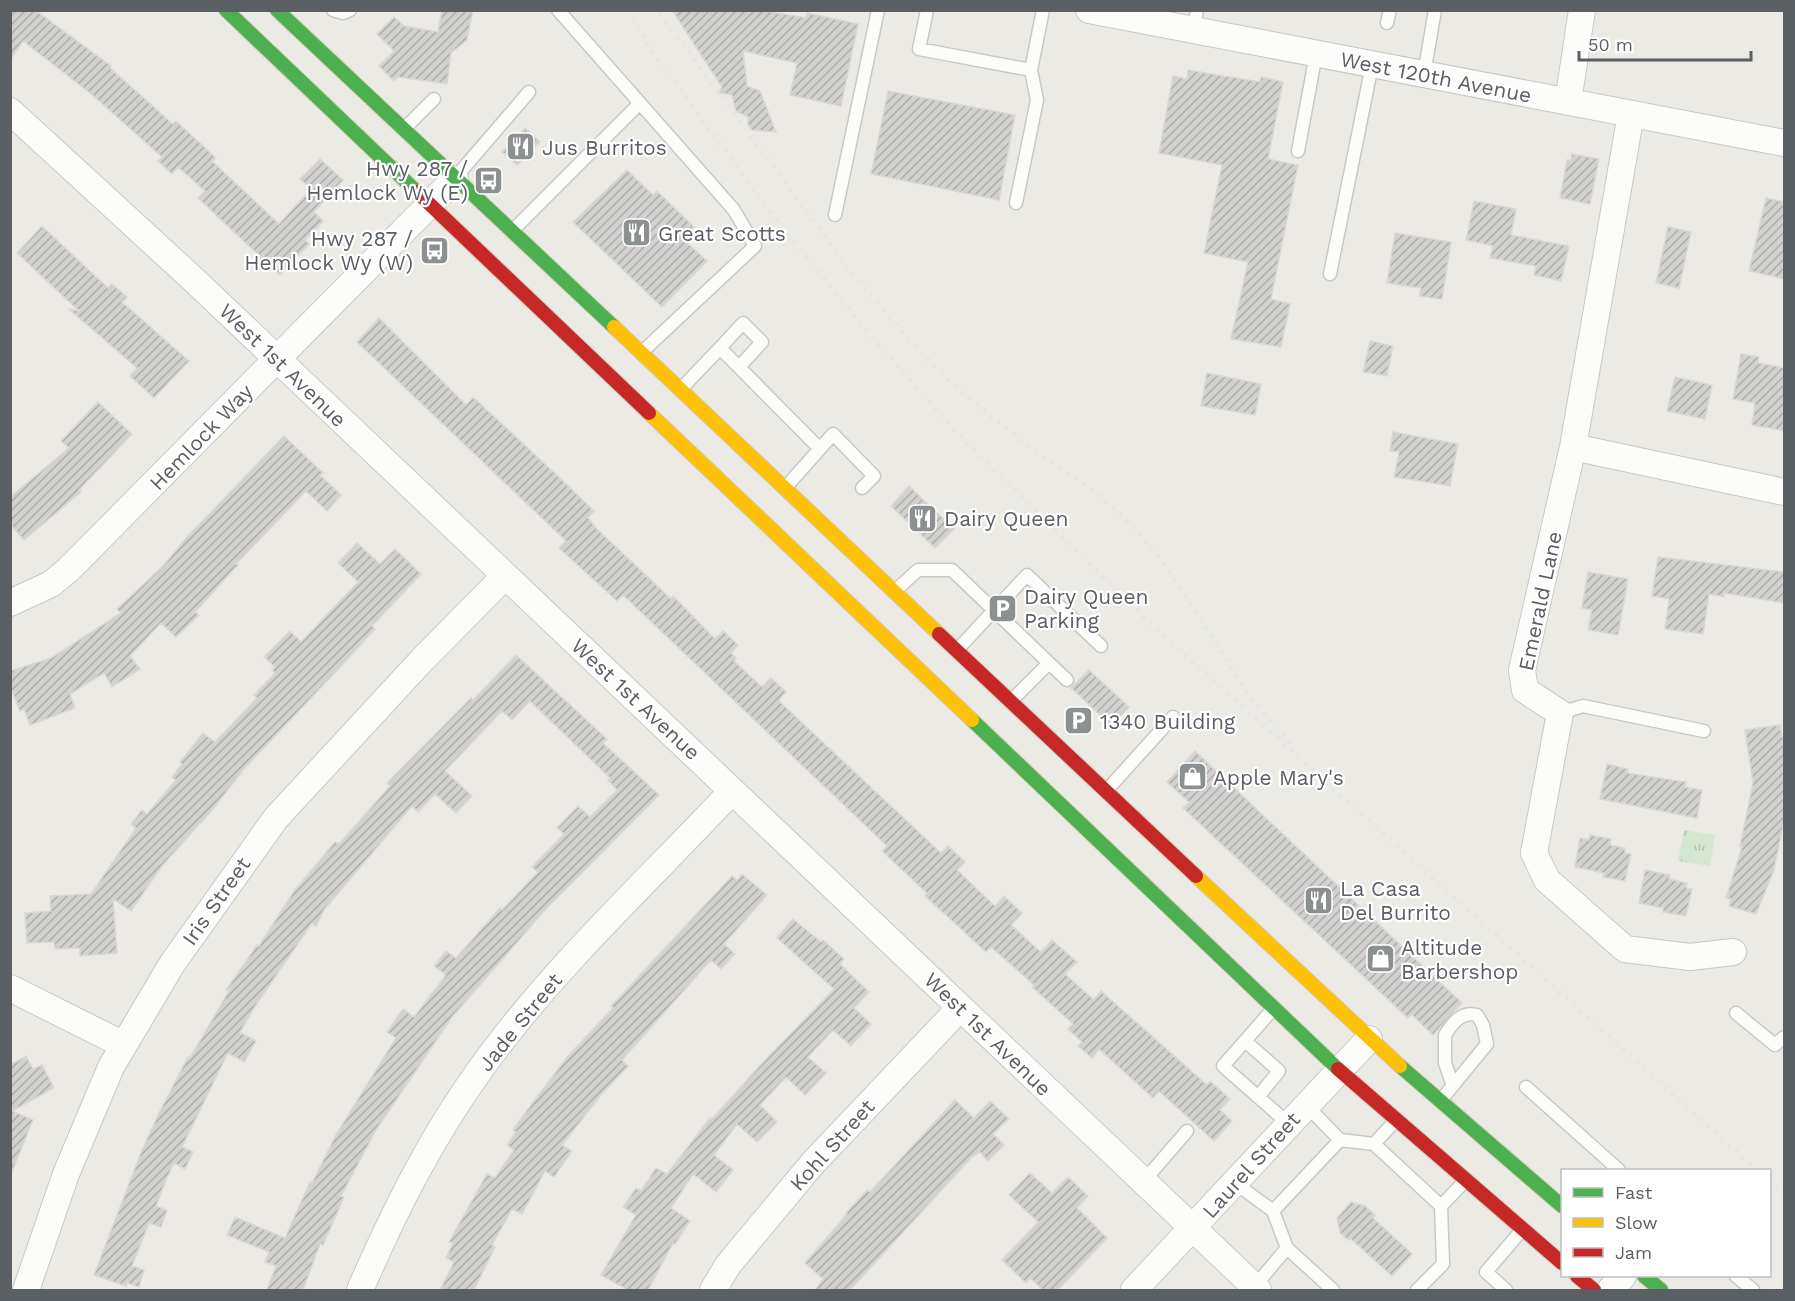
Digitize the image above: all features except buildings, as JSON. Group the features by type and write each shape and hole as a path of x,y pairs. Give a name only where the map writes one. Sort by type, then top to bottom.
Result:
{"main road":[{"path":"226,10 428,206 1338,1069 1561,1261"},
{"path":"276,10 1369,1039 1561,1204"},
{"path":"1579,1277 1594,1290"},
{"path":"1646,1277 1661,1290"}],"street":[{"name":"West 120th Avenue","path":"1089,10 1195,20 1316,54 1785,143"},
{"path":"1568,102 1582,10"},
{"name":"West 1st Avenue","path":"10,111 277,359 1256,1289"},
{"name":"Emerald Lane","path":"1560,713 1525,690 1522,670 1573,447 1631,114"},
{"name":"Hemlock Way","path":"10,603 51,584 68,570 455,179"},
{"path":"1573,447 1785,492"},
{"name":"Iris Street","path":"26,1290 66,1174 111,1067 172,964 276,818 423,659 505,576"},
{"path":"1560,713 1534,853 1547,880 1625,949 1690,957 1733,952"},
{"name":"Jade Street","path":"360,1290 395,1209 426,1153 482,1067 554,979 732,791"},
{"path":"10,988 124,1045"},
{"name":"Kohl Street","path":"713,1290 728,1264 813,1163 960,1008"},
{"name":"Laurel Street","path":"1134,1290 1338,1069 1369,1039"},
{"path":"1610,1290 1621,1277"}],"lane":[{"path":"333,10 343,13 350,10"},
{"path":"558,10 734,210 755,246 640,354"},
{"path":"835,215 878,10"},
{"path":"927,10 919,49 1031,70"},
{"path":"1016,203 1037,100 1031,70 1043,10"},
{"path":"1424,74 1435,10"},
{"path":"1298,151 1316,54"},
{"path":"1330,274 1372,65"},
{"path":"455,179 529,92"},
{"path":"403,130 434,99"},
{"path":"511,231 639,104"},
{"path":"679,390 743,323 762,342 739,367"},
{"path":"720,348 820,449"},
{"path":"784,489 833,434 874,476 862,488"},
{"path":"894,592 918,570 952,570 1067,680"},
{"path":"956,651 1027,575 1101,646"},
{"path":"1010,702 1049,663"},
{"path":"1560,713 1583,706 1704,731"},
{"path":"1105,792 1173,717"},
{"path":"1274,1008 1223,1066 1258,1097 1297,1114 1340,1140 1374,1144 1441,1206 1443,1263 1418,1290"},
{"path":"1440,1100 1453,1086 1487,1044 1483,1024 1477,1015 1468,1013 1461,1016 1444,1035 1444,1055 1453,1086"},
{"path":"1736,1013 1775,1046 1785,1037"},
{"path":"1245,1041 1279,1071 1258,1097"},
{"path":"1526,1087 1618,1169"},
{"path":"1374,1144 1396,1120"},
{"path":"1143,1182 1187,1131"},
{"path":"1273,1211 1340,1140"},
{"path":"1441,1206 1466,1180"},
{"path":"1235,1182 1273,1211 1287,1248 1333,1290"},
{"path":"1506,1290 1486,1272 1522,1229"},
{"path":"1256,1289 1287,1248"},
{"path":"1738,1277 1753,1290"}],"green space":[{"path":"1684,830 1715,835 1710,866 1678,861"}],"railway":[{"path":"628,10 655,55 770,212 875,341 958,434 1153,626 1756,1169"},
{"path":"660,14 855,277 914,345 952,384 1018,438 1091,489 1124,517 1170,571 1252,699 1291,744"},
{"path":"1771,1183 1784,1196"}],"traffic: fast":[{"path":"226,10 417,192"},
{"path":"277,10 614,327"},
{"path":"972,720 1338,1069"},
{"path":"1400,1066 1561,1205"},
{"path":"1645,1277 1661,1290"}],"traffic: slow":[{"path":"614,327 939,634"},
{"path":"649,413 972,720"},
{"path":"1196,876 1400,1066"}],"traffic: jam":[{"path":"417,192 649,413"},
{"path":"939,634 1196,876"},
{"path":"1338,1069 1561,1262"},
{"path":"1578,1277 1594,1290"}],"place":[{"name":"Jus Burritos","path":"521,147"},
{"name":"Hwy 287 / Hemlock Wy (E)","path":"489,180"},
{"name":"Great Scotts","path":"637,233"},
{"name":"Hwy 287 / Hemlock Wy (W)","path":"434,250"},
{"name":"Dairy Queen","path":"923,518"},
{"name":"Dairy Queen Parking","path":"1003,608"},
{"name":"1340 Building","path":"1079,721"},
{"name":"Apple Mary's","path":"1192,777"},
{"name":"La Casa Del Burrito","path":"1319,900"},
{"name":"Altitude Barbershop","path":"1380,959"}]}
